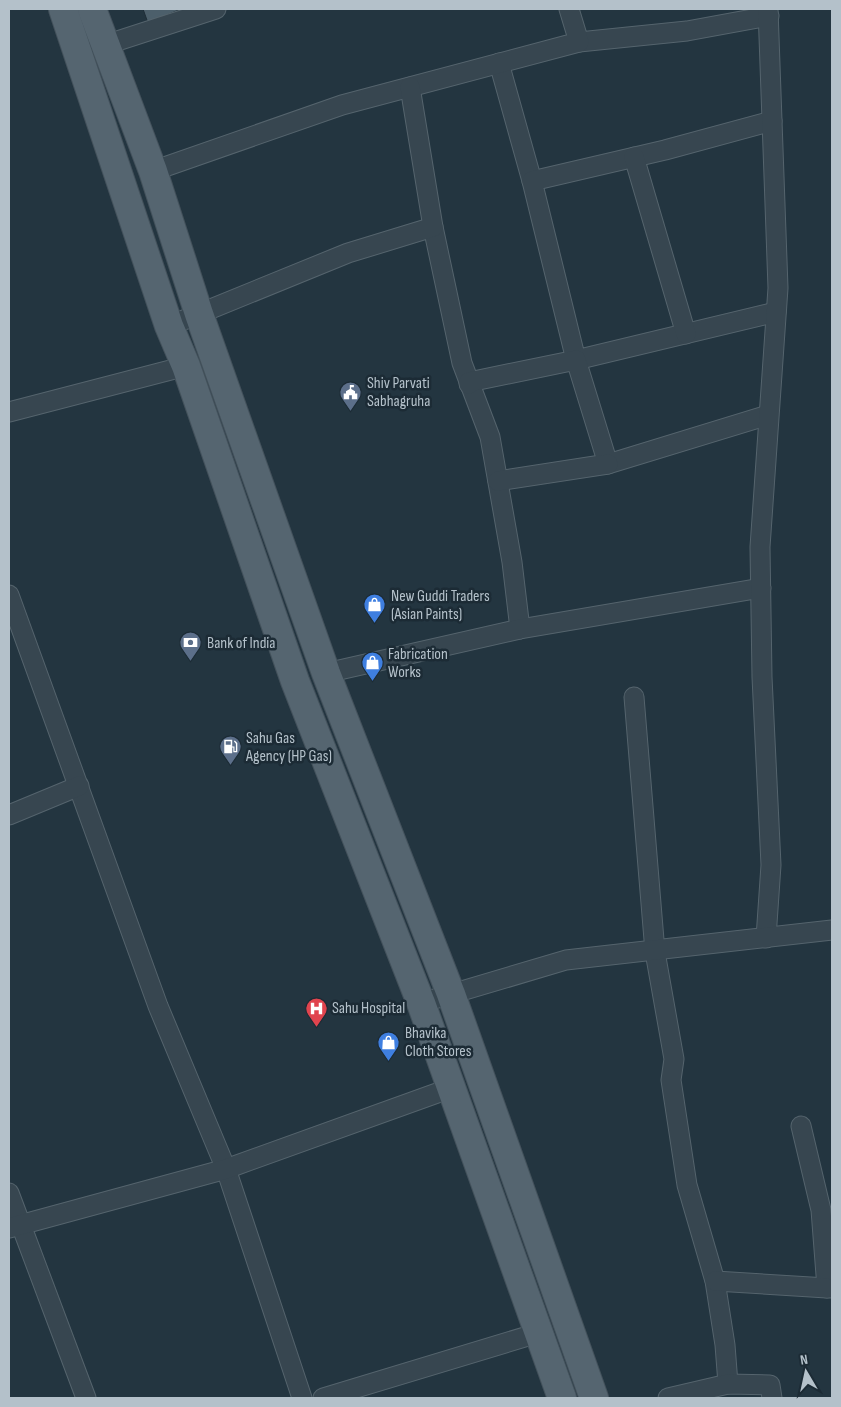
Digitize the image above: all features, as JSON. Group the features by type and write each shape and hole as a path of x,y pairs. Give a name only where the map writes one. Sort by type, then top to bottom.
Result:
{"main road":[{"path":"63,9 169,326 186,366 295,681 420,1003 562,1398"},
{"path":"92,9 153,171 199,314 326,673 451,994 594,1398"}],"street":[{"path":"105,45 216,9"},
{"path":"569,9 579,42"},
{"path":"153,171 342,104 579,42 687,31 768,12 778,288 760,547 762,677 771,865 766,938"},
{"path":"499,63 532,181 576,360 608,464"},
{"path":"410,86 433,227 462,363 490,437 512,562 520,629"},
{"path":"532,181 772,121"},
{"path":"634,157 686,334"},
{"path":"169,326 348,253 433,227"},
{"path":"469,383 576,360 776,312"},
{"path":"9,412 186,366"},
{"path":"498,481 608,464 768,415"},
{"path":"326,673 520,629 761,588"},
{"path":"9,595 158,1006 226,1169 302,1398"},
{"path":"634,696 655,952 674,1059 672,1080 687,1185 715,1281 725,1345 728,1384"},
{"path":"9,815 79,786"},
{"path":"420,1003 566,960 655,952 832,930"},
{"path":"14,1226 226,1169 451,1088"},
{"path":"715,1281 829,1288 821,1210 801,1126"},
{"path":"9,1193 14,1226 86,1398"},
{"path":"323,1398 538,1333"},
{"path":"668,1398 728,1384 770,1385 772,1398"}],"building":[{"path":"143,9 181,9 148,23"}],"place":[{"name":"Shiv Parvati Sabhagruha","path":"351,411"},
{"name":"New Guddi Traders (Asian Paints)","path":"375,624"},
{"name":"Bank of India","path":"191,662"},
{"name":"Fabrication Works","path":"372,682"},
{"name":"Sahu Gas Agency (HP Gas)","path":"230,766"},
{"name":"Sahu Hospital","path":"316,1027"},
{"name":"Bhavika Cloth Stores","path":"389,1061"}]}
